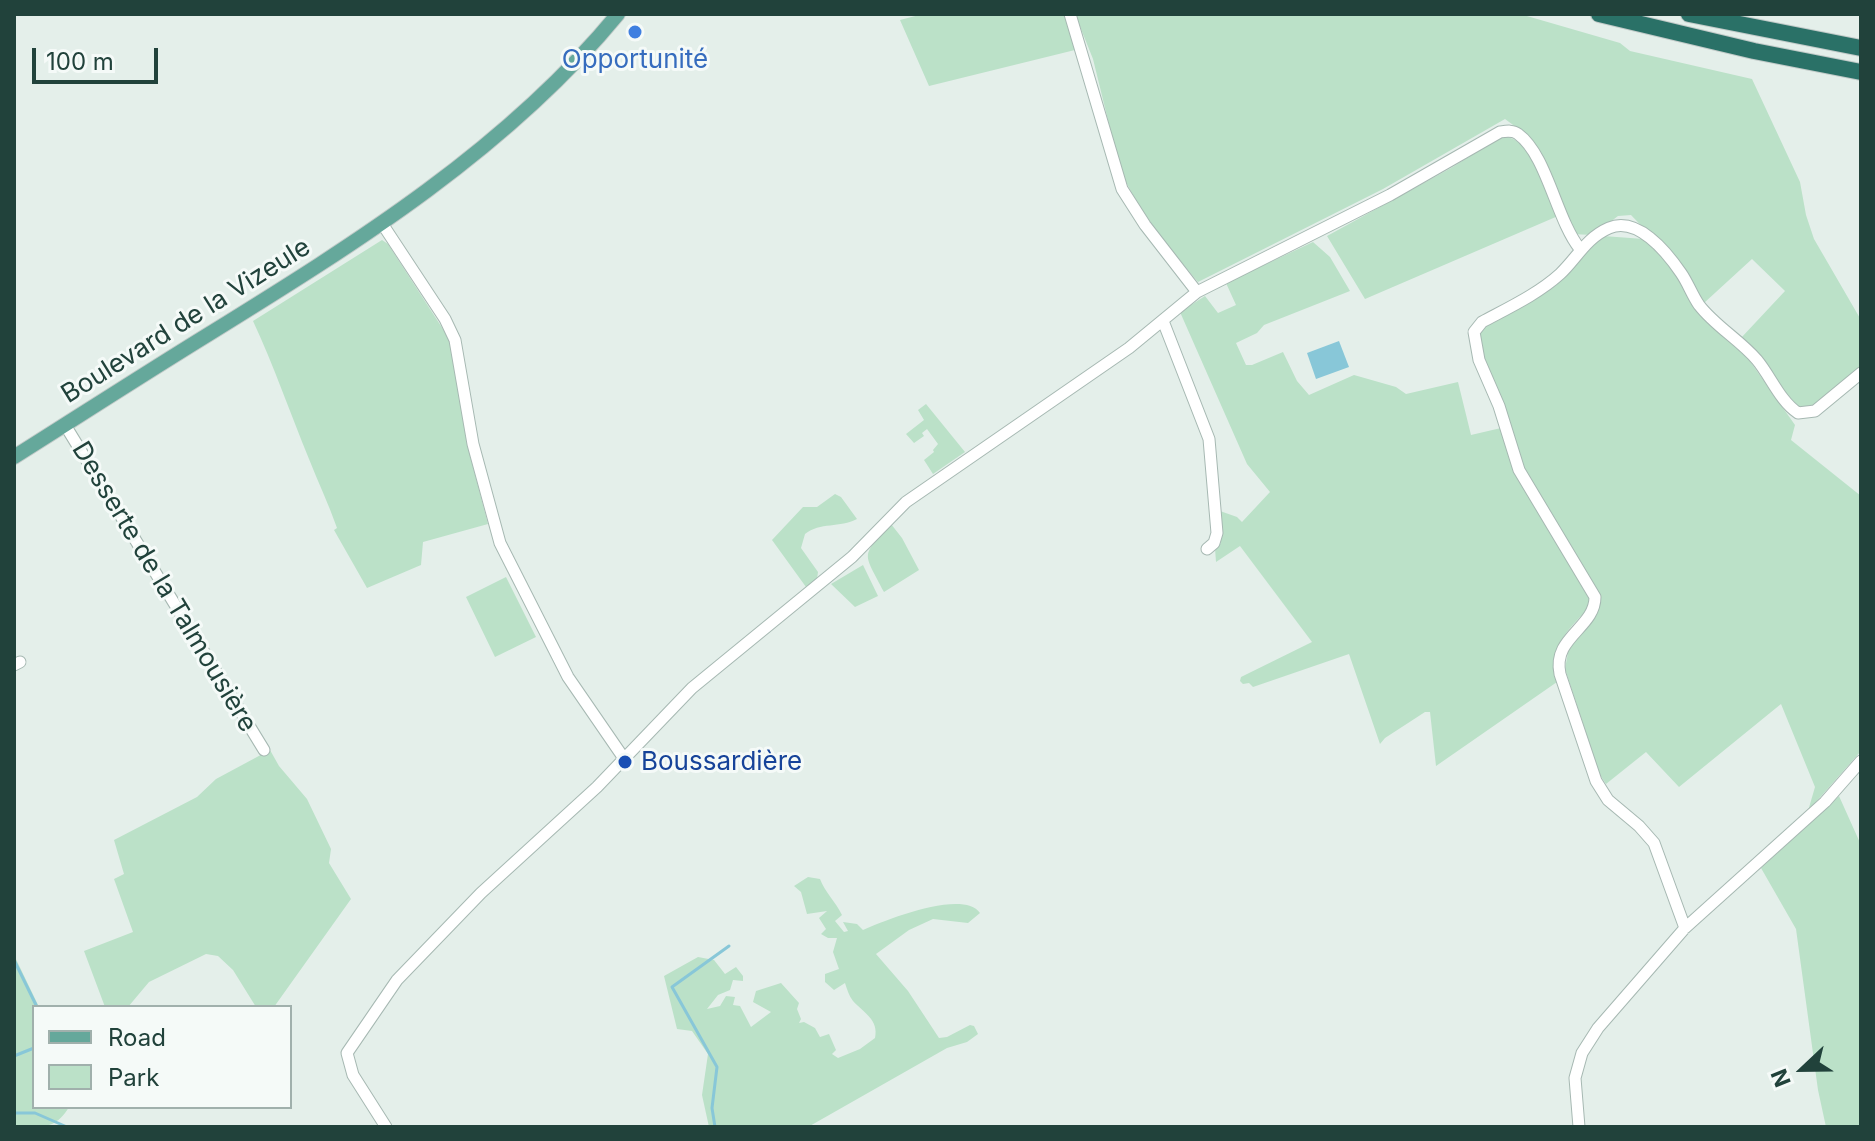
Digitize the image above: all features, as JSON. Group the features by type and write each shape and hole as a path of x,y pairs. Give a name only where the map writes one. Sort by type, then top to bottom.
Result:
{"highway":[{"path":"1599,14 1754,51 1861,72"},
{"path":"1689,14 1861,48"}],"main road":[{"name":"Boulevard de la Vizeule","path":"14,457 383,225 539,98 618,14"}],"street":[{"path":"1070,14 1122,189 1145,225 1197,292"},
{"path":"386,1127 349,1066 347,1053 360,1030 413,962 481,893 597,787 692,688 852,557 906,502 1129,348 1197,292 1390,195 1489,137 1505,131 1518,134 1532,152 1568,233 1580,249"},
{"path":"383,225 445,319 455,340 473,444 500,543 568,677 623,757"},
{"path":"1685,928 1654,843 1608,800 1596,781 1560,674 1560,653 1591,613 1595,597 1519,470 1499,406 1479,360 1474,332 1482,322 1552,281 1580,249 1600,233 1614,226 1629,225 1641,230 1677,268 1700,306 1742,344 1790,407 1798,413 1815,411 1861,373"},
{"path":"1163,321 1211,448 1217,533 1216,540 1207,549"},
{"name":"Desserte de la Talmousière","path":"65,425 264,750"},
{"path":"1579,1127 1575,1078 1582,1053 1598,1028 1685,928 1825,802 1861,761"}],"green space":[{"path":"923,14 1067,14 1079,49 929,86 900,20"},
{"path":"1075,14 1520,14 1620,43 1630,51 1752,79 1800,182 1814,239 1861,320 1861,366 1812,408 1801,411 1741,338 1785,291 1752,259 1704,303 1631,215 1618,216 1593,235 1571,234 1524,133 1505,119 1383,189 1198,282 1145,214 1120,169 1093,59"},
{"path":"1502,136 1513,139 1530,155 1558,216 1365,299 1327,236 1451,168"},
{"path":"1603,236 1644,239 1676,272 1724,337 1747,357 1795,425 1791,440 1861,496 1861,751 1808,811 1815,787 1781,704 1679,787 1646,752 1606,784 1600,775 1565,669 1569,647 1598,608 1518,456 1483,358 1479,329"},
{"path":"382,240 388,244 450,340 467,444 488,524 423,542 421,565 367,588 334,530 337,528 334,519 253,321"},
{"path":"1313,242 1330,257 1350,291 1264,325 1257,333 1236,343 1246,365 1283,352 1297,381 1309,395 1354,375 1396,387 1406,394 1458,382 1471,435 1501,428 1512,465 1590,600 1591,606 1568,631 1557,649 1554,670 1557,682 1436,766 1430,712 1425,712 1380,744 1349,654 1253,687 1240,681 1241,677 1312,642 1240,546 1216,562 1215,548 1221,543 1220,511 1242,522 1270,492 1247,464 1180,312 1205,296 1218,313 1236,305 1226,283"},
{"path":"926,404 965,452 933,474 924,460 938,444 927,429 922,433 924,436 914,443 906,434 924,420 918,410"},
{"path":"835,494 841,497 857,519 817,528 805,534 801,548 818,572 817,579 806,587 772,540 803,507 817,507"},
{"path":"891,524 919,570 884,592 868,556 874,543"},
{"path":"863,565 878,596 855,607 831,584"},
{"path":"506,577 536,637 495,657 466,597"},
{"path":"270,750 279,766 307,799 331,849 329,863 351,899 275,1005 255,1005 233,970 218,956 206,954 149,982 130,1005 104,1005 84,951 133,932 114,879 124,874 114,840 197,797 216,779"},
{"path":"1839,796 1861,845 1861,1127 1826,1127 1796,929 1761,868"},
{"path":"808,877 820,879 842,915 835,921 844,932 848,931 843,922 857,924 863,930 942,905 971,906 980,913 968,923 933,919 909,930 876,954 908,991 939,1038 970,1025 978,1034 967,1042 947,1048 808,1127 709,1127 702,1095 708,1054 692,1031 677,1029 664,976 698,957 714,960 725,974 736,967 743,976 743,981 733,980 730,990 718,995 707,1009 720,1006 726,996 735,997 733,1005 740,1006 751,1027 771,1012 753,1002 756,991 781,983 799,1003 799,1023 804,1022 815,1028 820,1037 829,1034 836,1050 832,1054 838,1058 860,1049 875,1038 873,1022 853,1001 845,983 834,990 825,982 825,974 839,969 833,952 837,938 821,934 826,929 819,918 827,911 807,914 801,892 794,886"},
{"path":"14,955 38,1005 32,1005 32,1109 68,1109 52,1124 14,1127"}],"water":[{"path":"1339,341 1349,367 1316,379 1307,353"}],"waterway":[{"path":"715,1127 712,1108 717,1067 672,987 729,946"},
{"path":"14,960 36,1005"},
{"path":"14,1056 32,1049"},
{"path":"14,1113 35,1113 67,1127"}],"place":[{"name":"Opportunité","path":"635,32"},
{"name":"Boussardière","path":"625,762"}]}
